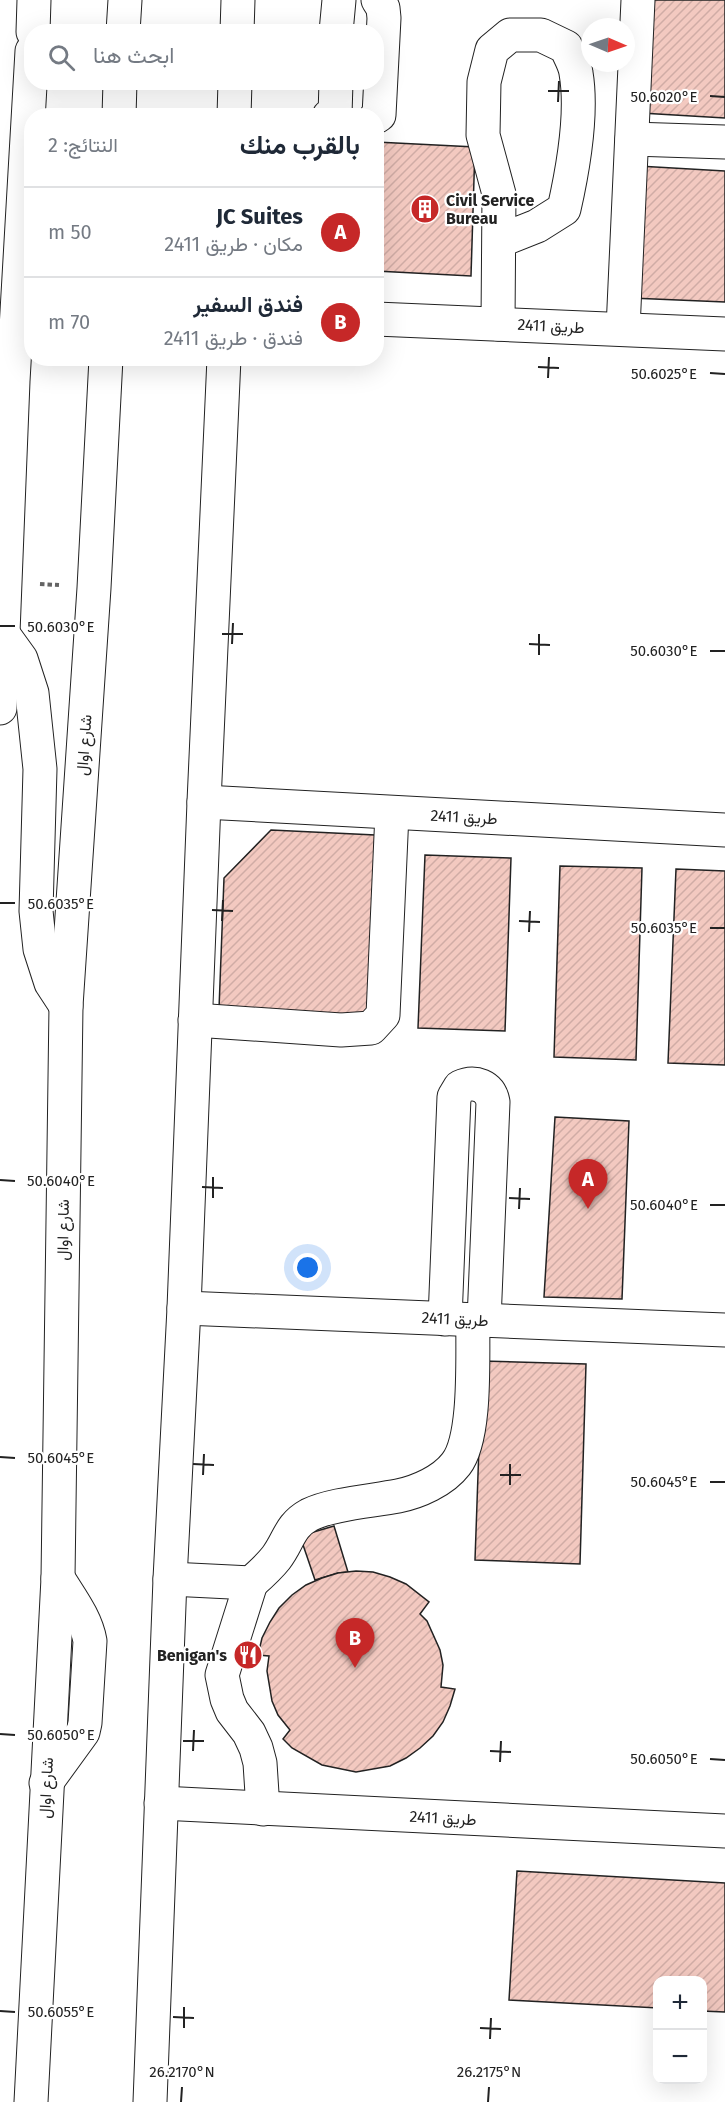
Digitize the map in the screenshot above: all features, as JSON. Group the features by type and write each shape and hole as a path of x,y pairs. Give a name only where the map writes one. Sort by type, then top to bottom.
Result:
{"street":[{"path":"33,24 34,0"},
{"path":"124,24 125,0"},
{"path":"237,24 238,0"},
{"path":"337,24 339,0"},
{"path":"378,0 382,8 384,24"},
{"path":"623,329 638,0"},
{"path":"498,324 499,194 483,135 484,82 492,50 510,35 541,35 566,47 576,72 578,117 573,170 564,209 537,226 499,241"},
{"path":"29,108 30,90"},
{"path":"118,108 120,90"},
{"path":"234,108 235,90"},
{"path":"336,90 336,108"},
{"path":"380,108 381,90"},
{"path":"632,139 725,142"},
{"path":"0,708 13,381 24,190"},
{"name":"طريق 2411","path":"384,319 725,334"},
{"name":"شارع اوال","path":"31,2102 58,1578 66,1005 94,588 106,366"},
{"path":"150,2102 170,1580 184,1308 224,366"},
{"path":"0,419 13,381"},
{"path":"2,634 21,659 32,693 40,769 36,911 40,949 51,983 66,1005"},
{"name":"طريق 2411","path":"204,802 725,830"},
{"path":"195,1020 341,1030 372,1028 383,1015 392,813"},
{"path":"263,1809 260,1763 256,1748 232,1711 222,1676 251,1583 277,1557 292,1527 308,1516 323,1509 406,1495 441,1478 457,1463 466,1441 470,1418 467,1320 454,1097 460,1088 470,1084 484,1086 489,1090 493,1102 467,1320"},
{"name":"طريق 2411","path":"184,1308 725,1330"},
{"path":"170,1580 251,1583"},
{"name":"طريق 2411","path":"161,1803 725,1831"}],"path":[{"path":"5,582 94,588"}],"building":[{"path":"647,0 725,0 725,118 641,113"},
{"name":"Civil Service Bureau","path":"384,142 475,147 471,276 384,271"},
{"path":"638,166 725,171 725,302 631,298"},
{"path":"271,830 375,835 368,1015 219,1009 224,878"},
{"path":"425,855 511,858 505,1031 418,1028"},
{"path":"560,866 642,868 636,1060 554,1057"},
{"path":"676,869 725,871 725,1065 668,1063"},
{"path":"555,1117 629,1121 622,1299 544,1297"},
{"path":"482,1361 586,1364 580,1564 475,1560"},
{"path":"334,1526 348,1572 315,1580 300,1536"},
{"path":"356,1571 373,1572 390,1577 406,1584 429,1602 420,1614 427,1621 440,1650 443,1665 441,1687 455,1689 443,1722 420,1748 390,1766 356,1772 322,1765 292,1748 283,1739 290,1730 278,1715 272,1701 267,1671 269,1656 258,1655 262,1638 270,1622 279,1608 292,1595 322,1578"},
{"path":"517,1871 725,1883 725,2012 707,2011 707,1976 653,1976 653,2008 509,2000"}],"place":[{"name":"Civil Service Bureau","path":"425,209"},
{"name":"JC Suites","path":"588,1209"},
{"name":"Benigan's","path":"248,1655"},
{"name":"فندق السفير","path":"355,1668"}]}
